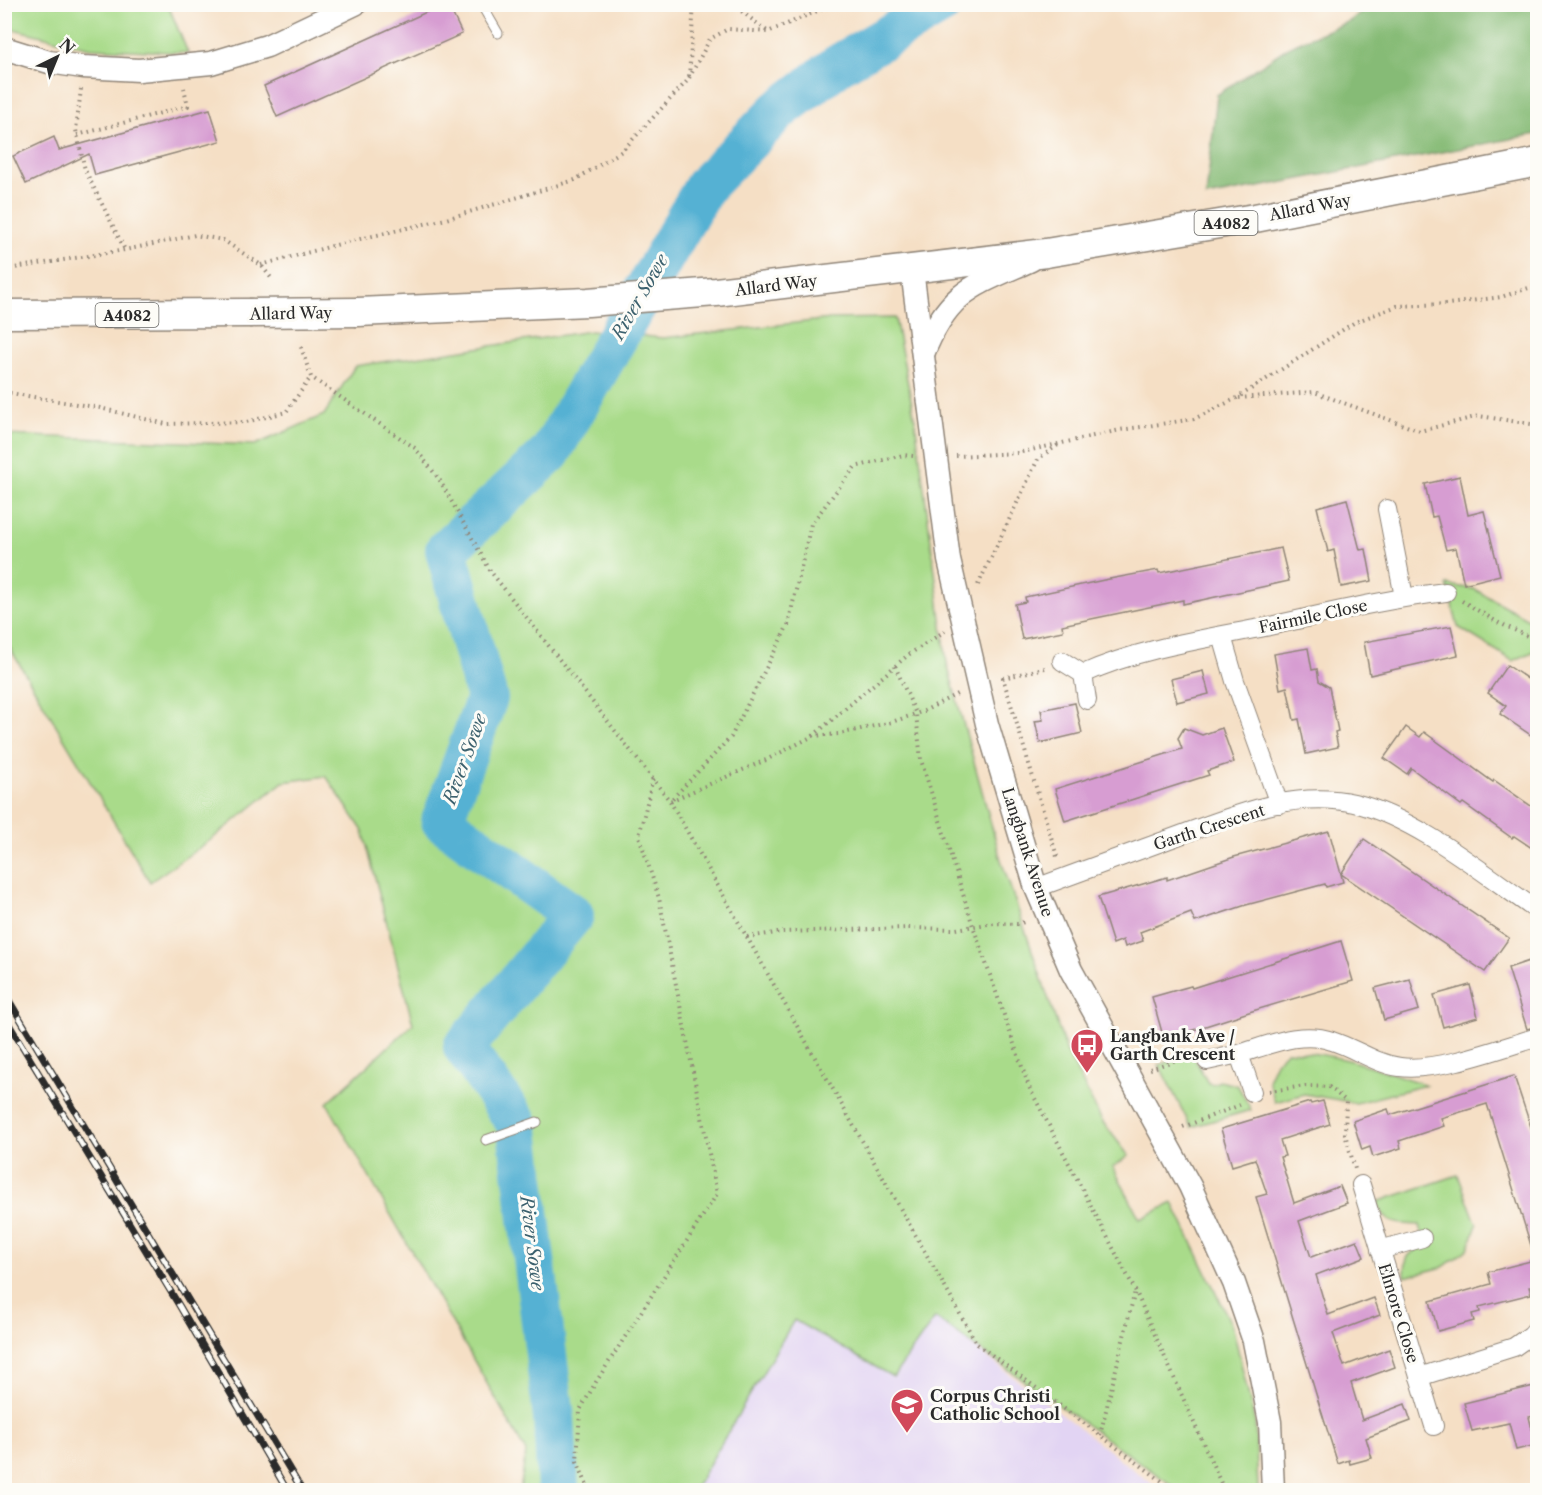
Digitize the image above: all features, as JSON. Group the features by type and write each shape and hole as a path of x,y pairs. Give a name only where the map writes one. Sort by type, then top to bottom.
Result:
{"main road":[{"name":"Allard Way","path":"4,314 358,312 588,302 716,292 1046,253 1255,218 1538,162"}],"street":[{"path":"4,48 49,62 83,67 139,70 211,63 267,46 355,4"},
{"path":"923,354 936,324 952,302 976,285 1046,253"},
{"name":"Langbank Avenue","path":"912,270 949,560 987,724 1036,888 1071,970 1190,1186 1234,1283 1254,1341 1270,1422 1273,1491"},
{"path":"1387,508 1404,597"},
{"name":"Fairmile Close","path":"1083,674 1106,664 1222,636 1404,597 1446,592"},
{"path":"1222,636 1235,681 1279,804"},
{"path":"1062,661 1083,674 1087,700"},
{"name":"Garth Crescent","path":"1036,888 1241,813 1279,804 1312,800 1338,801 1354,803 1384,813 1429,836 1538,911"},
{"path":"1207,1060 1239,1054 1285,1040 1316,1037 1331,1040 1390,1065 1426,1067 1537,1040"},
{"path":"1239,1054 1252,1092"},
{"name":"Elmore Close","path":"1361,1185 1434,1426"},
{"name":"Elmore Close","path":"1380,1250 1422,1238"},
{"name":"Elmore Close","path":"1419,1377 1514,1347 1522,1343 1538,1327"}],"lane":[{"path":"481,4 498,33"},
{"path":"486,1140 537,1122"}],"path":[{"path":"688,80 694,4"},
{"path":"732,4 768,32"},
{"path":"261,265 446,219 575,180 622,151 688,80 710,39 728,29 768,32 834,4"},
{"path":"77,135 188,106 180,66"},
{"path":"83,67 76,129 85,170 125,250"},
{"path":"4,267 14,268 125,250 195,235 224,240 261,265 272,279"},
{"path":"670,801 731,737 788,626 811,524 855,467 903,455 936,457 1018,453 1120,430 1194,419 1236,398 1355,322 1397,306 1448,304 1501,297 1538,285"},
{"path":"301,346 311,377 415,448 439,479 491,572 654,777 670,801 977,1344 1174,1491"},
{"path":"4,392 100,408 166,423 246,422 285,412 311,377"},
{"path":"1236,398 1314,392 1420,431 1479,416 1538,425"},
{"path":"1446,592 1499,623 1538,641"},
{"path":"1062,661 1055,665 1004,678 1064,878"},
{"path":"895,666 916,714 921,760 973,926 1029,1087 1135,1290 1224,1491"},
{"path":"670,801 766,760 813,736 849,732 892,723 916,714 978,682"},
{"path":"589,1491 577,1461 580,1410 717,1194 659,898 639,836 654,777"},
{"path":"747,937 783,932 815,933 908,928 956,929 994,923 1018,924 1047,913"},
{"path":"1129,1073 1155,1068 1202,1052 1207,1060"},
{"path":"1252,1092 1306,1086 1329,1087 1346,1101 1345,1134 1361,1185"},
{"path":"1162,1135 1257,1099 1252,1092"},
{"path":"1100,1435 1135,1290"}],"shaded area":[{"name":"Corpus Christi Catholic School","path":"935,1317 1160,1490 694,1490 794,1320 893,1377"}],"green space":[{"path":"5,4 168,5 188,53 90,48 5,27"},
{"path":"1370,5 1537,5 1537,134 1206,197 1217,95 1290,46 1350,21"},
{"path":"895,318 915,420 947,664 1001,860 1066,1050 1102,1121 1129,1156 1113,1167 1140,1219 1173,1203 1233,1328 1255,1423 1258,1490 1179,1490 935,1318 893,1377 794,1320 694,1490 520,1490 526,1452 327,1103 413,1024 363,831 326,776 283,782 212,839 150,882 5,640 4,435 255,445 324,415 355,366 591,331 663,338 831,319"},
{"path":"1447,585 1474,589 1537,624 1537,650 1513,661 1458,627"},
{"path":"1287,1051 1341,1058 1426,1085 1356,1103 1304,1094 1275,1102 1268,1080 1277,1060"},
{"path":"1192,1054 1208,1083 1220,1081 1238,1086 1251,1110 1191,1127 1159,1065"},
{"path":"1458,1175 1477,1225 1468,1249 1443,1267 1405,1277 1408,1257 1425,1246 1420,1225 1389,1220 1377,1202"}],"building":[{"path":"448,4 462,34 277,117 264,86"},
{"path":"210,109 220,141 95,175 89,154 26,184 13,156 54,137 59,150"},
{"path":"1460,476 1468,515 1484,511 1500,575 1464,584 1456,548 1446,550 1437,516 1432,517 1425,484"},
{"path":"1347,499 1360,550 1366,549 1372,581 1341,587 1334,550 1328,552 1317,507"},
{"path":"1281,548 1289,581 1183,604 1183,600 1062,625 1063,631 1022,639 1015,604 1026,602 1025,597 1104,580 1158,570 1159,573"},
{"path":"1451,626 1458,655 1370,675 1364,642"},
{"path":"1308,648 1312,670 1317,669 1319,681 1329,687 1338,731 1335,732 1338,747 1306,754 1299,719 1294,720 1287,687 1280,689 1274,654"},
{"path":"1507,665 1538,686 1538,740 1500,714 1506,706 1488,693"},
{"path":"1203,671 1209,694 1177,702 1171,679"},
{"path":"1075,703 1082,733 1040,743 1035,721 1043,720 1041,710"},
{"path":"1406,727 1420,737 1424,732 1538,811 1538,852 1514,836 1512,838 1463,803 1461,805 1411,768 1407,774 1384,758"},
{"path":"1184,728 1202,735 1222,728 1234,762 1207,771 1209,775 1065,821 1055,789 1182,749 1178,738"},
{"path":"1329,831 1343,882 1326,887 1325,884 1246,905 1195,922 1191,913 1140,932 1143,941 1125,947 1123,940 1113,944 1098,897 1167,877 1167,880 1234,857"},
{"path":"1364,839 1509,938 1485,972 1341,874"},
{"path":"1341,941 1353,981 1190,1031 1191,1035 1165,1043 1152,997 1191,986 1192,988"},
{"path":"1538,958 1538,1026 1527,1029 1508,968"},
{"path":"1410,979 1419,1010 1384,1020 1375,988"},
{"path":"1470,985 1478,1017 1443,1027 1434,995"},
{"path":"1514,1076 1538,1148 1538,1251 1533,1252 1487,1104 1441,1118 1444,1126 1399,1141 1401,1148 1373,1157 1370,1147 1362,1150 1353,1121 1388,1109 1390,1115"},
{"path":"1323,1101 1330,1124 1280,1140 1285,1156 1280,1157 1294,1203 1340,1186 1347,1203 1299,1221 1311,1257 1357,1240 1364,1257 1316,1275 1328,1315 1374,1298 1380,1315 1333,1333 1344,1366 1389,1349 1395,1367 1351,1383 1362,1420 1405,1404 1411,1421 1366,1438 1372,1458 1350,1464 1349,1460 1338,1464 1320,1407 1256,1197 1267,1194 1255,1159 1232,1166 1221,1129 1310,1102 1311,1104"},
{"path":"1538,1259 1538,1285 1529,1287 1531,1294 1479,1307 1480,1312 1472,1314 1474,1321 1438,1331 1430,1301 1491,1284 1488,1272"},
{"path":"1538,1385 1538,1415 1529,1417 1536,1445 1516,1450 1509,1423 1472,1431 1464,1403"}],"waterway":[{"name":"River Sowe","path":"558,1490 554,1418 517,1123 464,1047 573,915 442,821 487,698 446,550 550,453 705,186 779,110 838,65 942,4"}],"railway":[{"path":"4,992 302,1490"},
{"path":"4,1016 180,1307 287,1490"}],"place":[{"name":"Langbank Ave / Garth Crescent","path":"1087,1074"},
{"name":"Corpus Christi Catholic School","path":"907,1434"}]}
